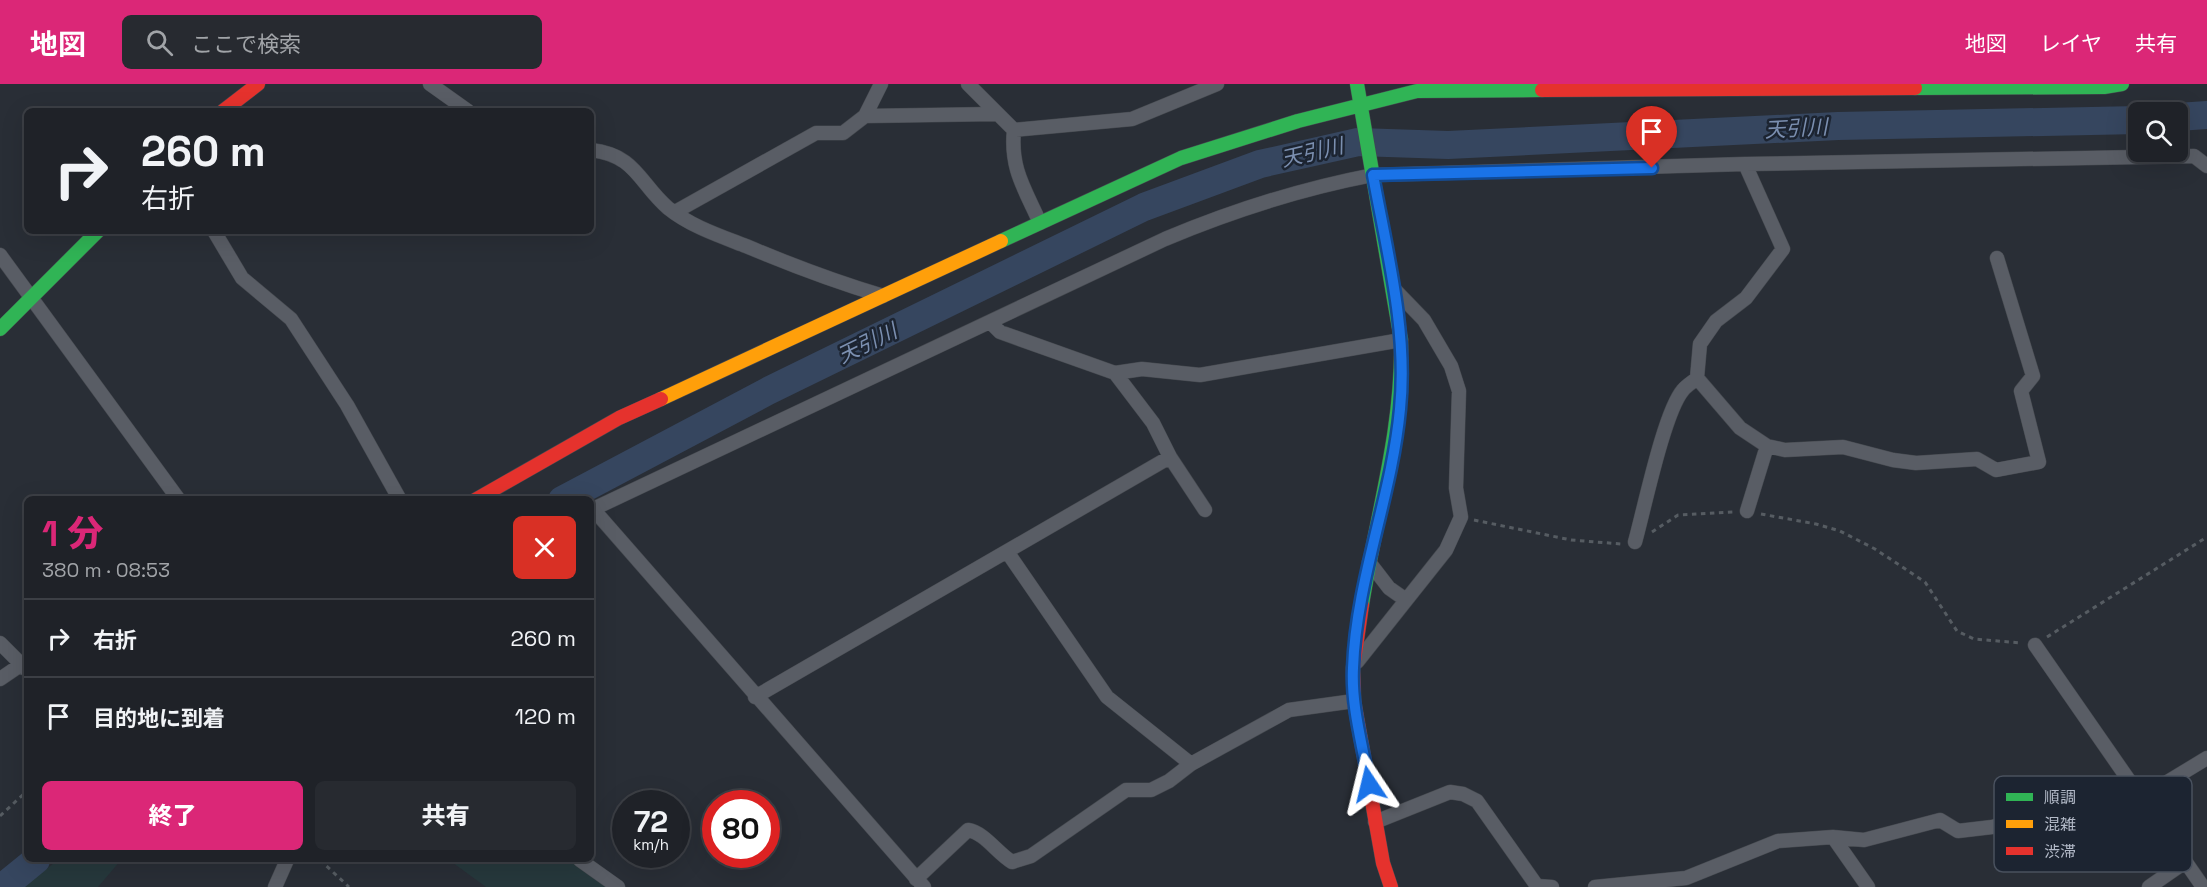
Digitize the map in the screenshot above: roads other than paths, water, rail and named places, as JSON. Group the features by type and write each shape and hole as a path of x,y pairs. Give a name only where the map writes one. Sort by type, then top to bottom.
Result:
{"main road":[{"path":"227,108 258,84"},
{"path":"1357,84 1401,340 1400,410 1369,562 1353,668 1354,701 1375,822 1391,887"},
{"path":"482,496 619,418 1181,158 1262,129 1362,108 1417,91 2104,87 2122,84"},
{"path":"0,330 95,234"}],"street":[{"path":"430,84 464,108"},
{"path":"675,212 816,133 843,133 865,116 882,84"},
{"path":"968,84 1014,130 1132,119 1217,84"},
{"path":"865,116 996,114"},
{"path":"1014,130 1012,153 1016,169 1040,223"},
{"path":"594,150 607,152 631,164 668,208 704,229 831,281 883,296"},
{"path":"594,509 1165,239 1231,211 1314,186 1373,172 2194,156 2207,166"},
{"path":"1745,164 1783,249 1746,298 1716,321 1700,344 1697,378 1740,428 1767,446 1785,450 1843,447 1893,460 1916,463 1977,459 1996,470 2039,462 2021,391 2033,376 1997,258"},
{"path":"216,234 242,278 291,319 347,405 398,496"},
{"path":"0,255 176,496"},
{"path":"1353,668 1446,550 1461,517 1456,488 1459,391 1451,366 1424,320 1393,288"},
{"path":"990,322 1000,332 1115,374 1142,369 1200,375 1401,340"},
{"path":"1115,374 1153,423 1170,457 1204,510"},
{"path":"1635,542 1664,437 1677,400 1682,390 1697,378"},
{"path":"1747,511 1767,446"},
{"path":"755,697 1008,553 1170,457"},
{"path":"594,512 920,883 968,830 978,832 996,852 1012,862 1031,856 1126,790 1151,790 1169,781 1191,764 1289,710 1354,701"},
{"path":"1008,553 1107,697 1191,764"},
{"path":"1369,562 1389,588 1406,600"},
{"path":"0,642 24,666"},
{"path":"2035,645 2126,776"},
{"path":"0,679 24,667"},
{"path":"2177,776 2207,758"},
{"path":"1375,822 1450,792 1463,794 1477,801 1537,886 1552,887"},
{"path":"1595,887 1686,878 1778,841 1833,837 1864,840 1940,820 1959,831 1994,827"},
{"path":"1833,837 1868,887"},
{"path":"275,887 286,862"},
{"path":"583,862 618,887"},
{"path":"2149,887 2171,872"},
{"path":"2192,872 2203,887"}],"waterway":[{"name":"天引川","path":"2188,116 2207,115"},
{"name":"天引川","path":"570,496 768,391 1144,207 1260,164 1358,142 1448,145 1838,126 2128,120"},
{"name":"天引川","path":"3,887 34,862"}]}
